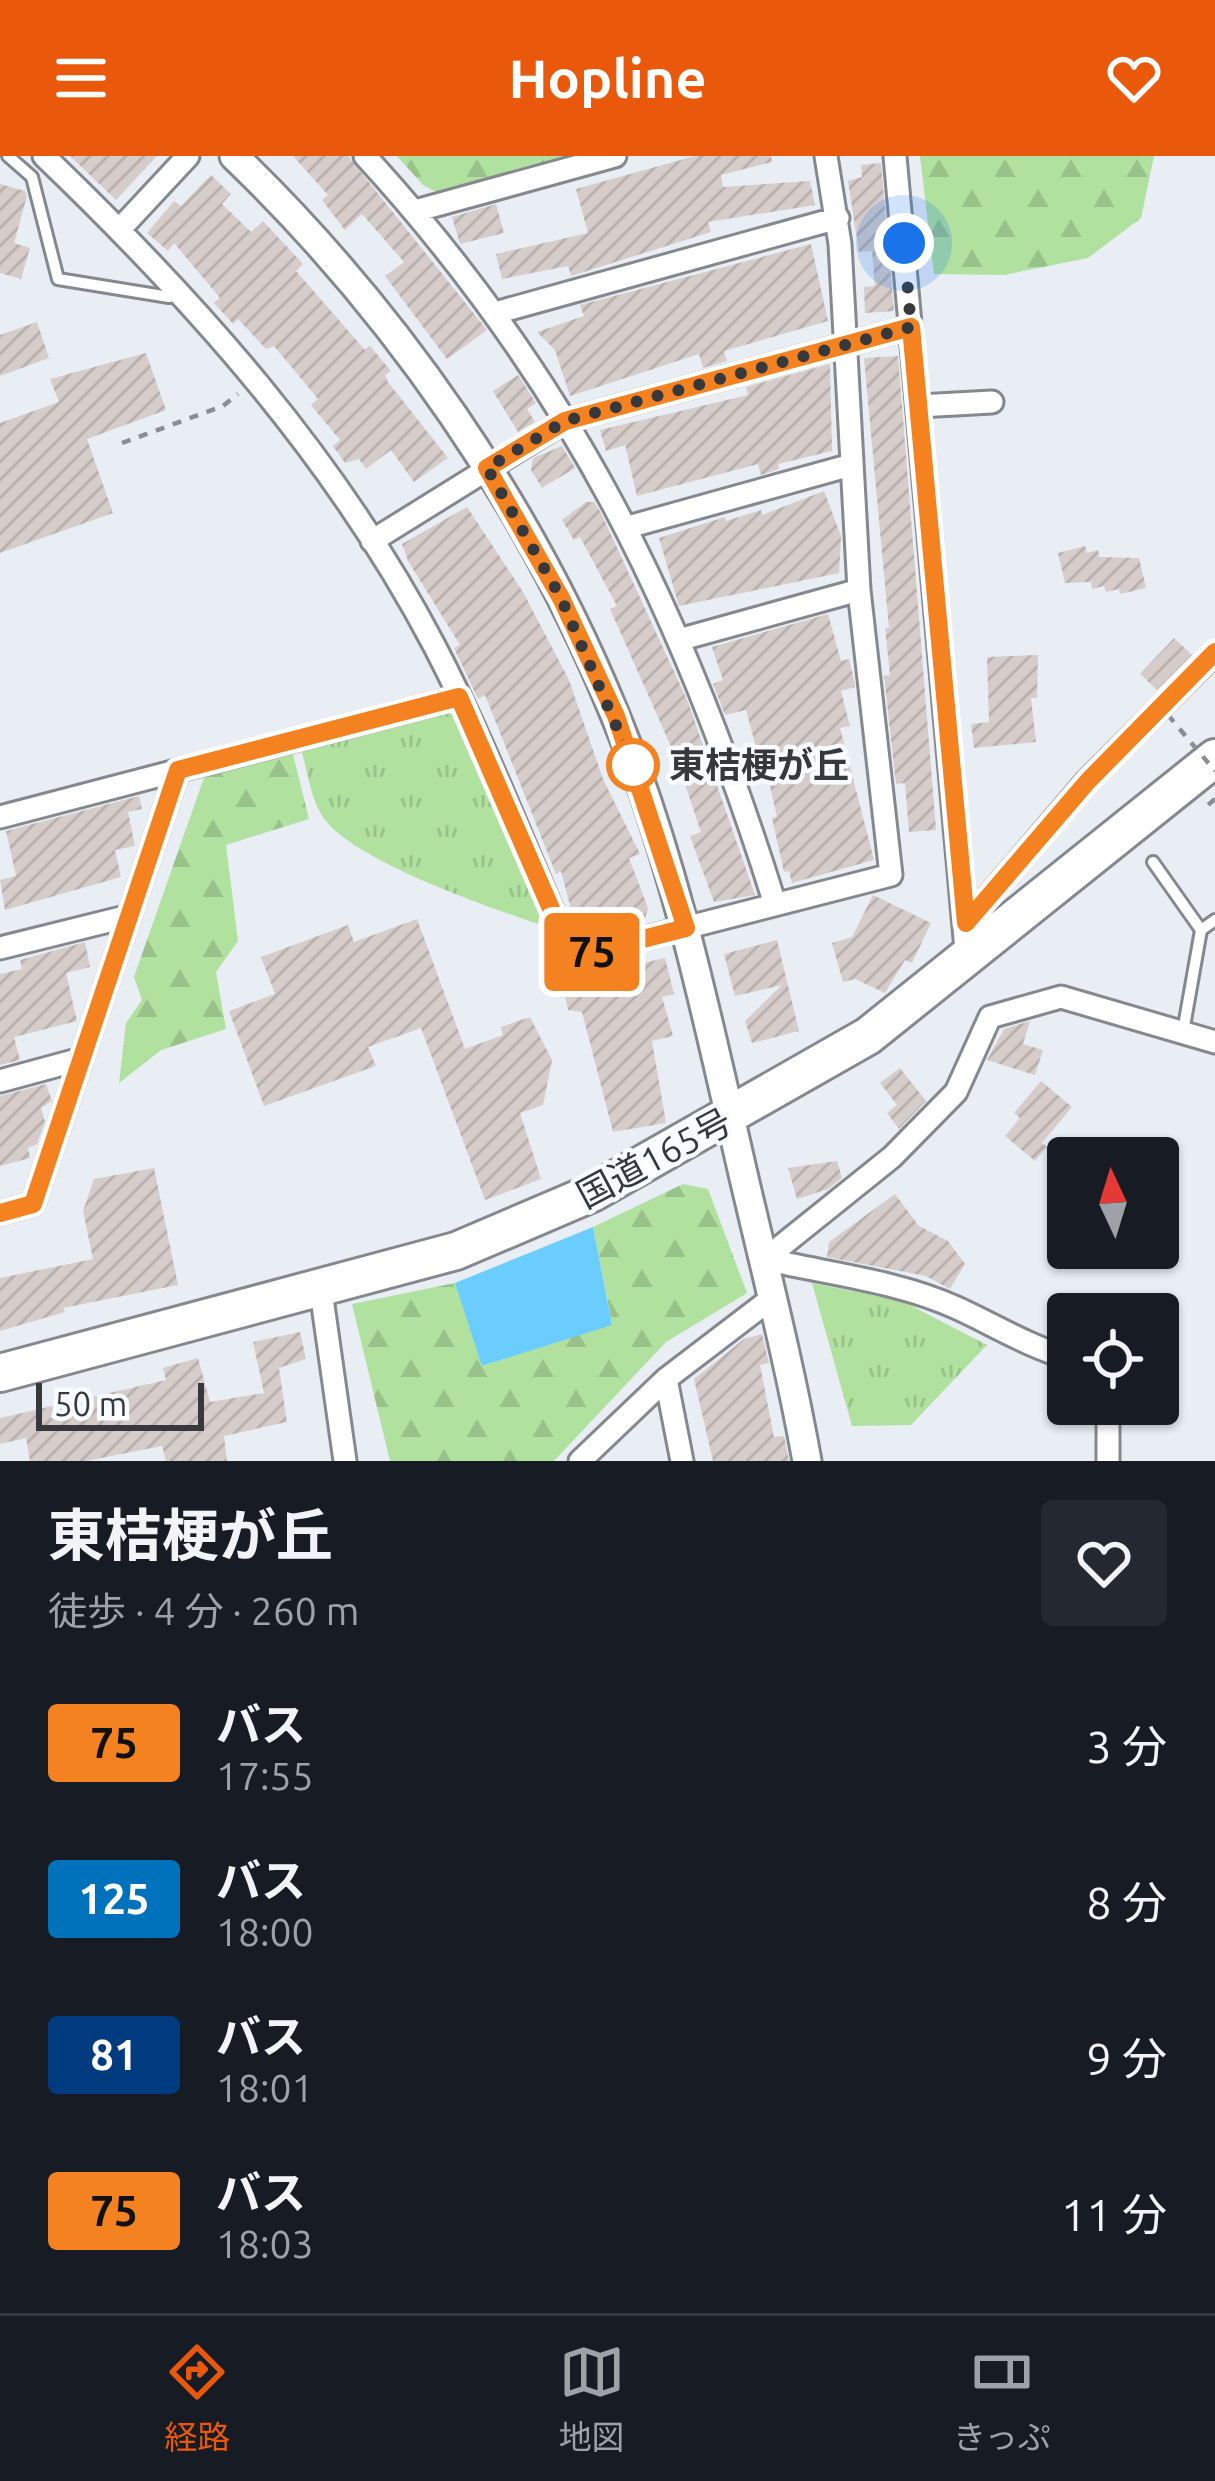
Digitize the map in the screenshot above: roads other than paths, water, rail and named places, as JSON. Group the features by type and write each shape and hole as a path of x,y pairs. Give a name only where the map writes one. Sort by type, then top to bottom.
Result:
{"highway":[{"name":"国道165号","path":"0,1373 455,1252 592,1193 732,1118 868,1036 968,962 1215,758"}],"street":[{"path":"44,156 182,292 272,397 373,541 459,697 572,957 891,874 859,590 838,218 826,156"},
{"path":"120,229 188,156"},
{"path":"234,156 358,288 487,468 561,598 616,716 686,928 766,1259 808,1461"},
{"path":"365,156 495,313 628,527 682,639 775,904"},
{"path":"415,211 615,156"},
{"path":"895,156 968,962"},
{"path":"495,313 838,218"},
{"path":"373,541 565,421 911,327"},
{"path":"919,406 992,402"},
{"path":"628,527 851,465"},
{"path":"933,540 956,546"},
{"path":"682,639 859,590"},
{"path":"966,923 1088,781 1215,652"},
{"path":"0,817 459,697"},
{"path":"0,1213 33,1204 178,770"},
{"path":"0,948 129,916"},
{"path":"766,1259 892,1157 956,1092 990,1017 1060,997 1215,1042"},
{"path":"0,1081 81,1059"},
{"path":"766,1259 895,1287 957,1308 1012,1340 1047,1351"},
{"path":"321,1291 338,1460"},
{"path":"580,1461 666,1379 772,1298"},
{"path":"666,1379 682,1461"},
{"path":"1108,1425 1108,1461"}],"lane":[{"path":"8,156 32,177 58,279 170,297 182,292"},
{"path":"1153,862 1201,930 1184,1032"},
{"path":"1201,930 1215,920"}],"water":[{"path":"593,1227 612,1325 482,1366 455,1283"}],"place":[{"name":"東桔梗が丘","path":"633,765"}]}
